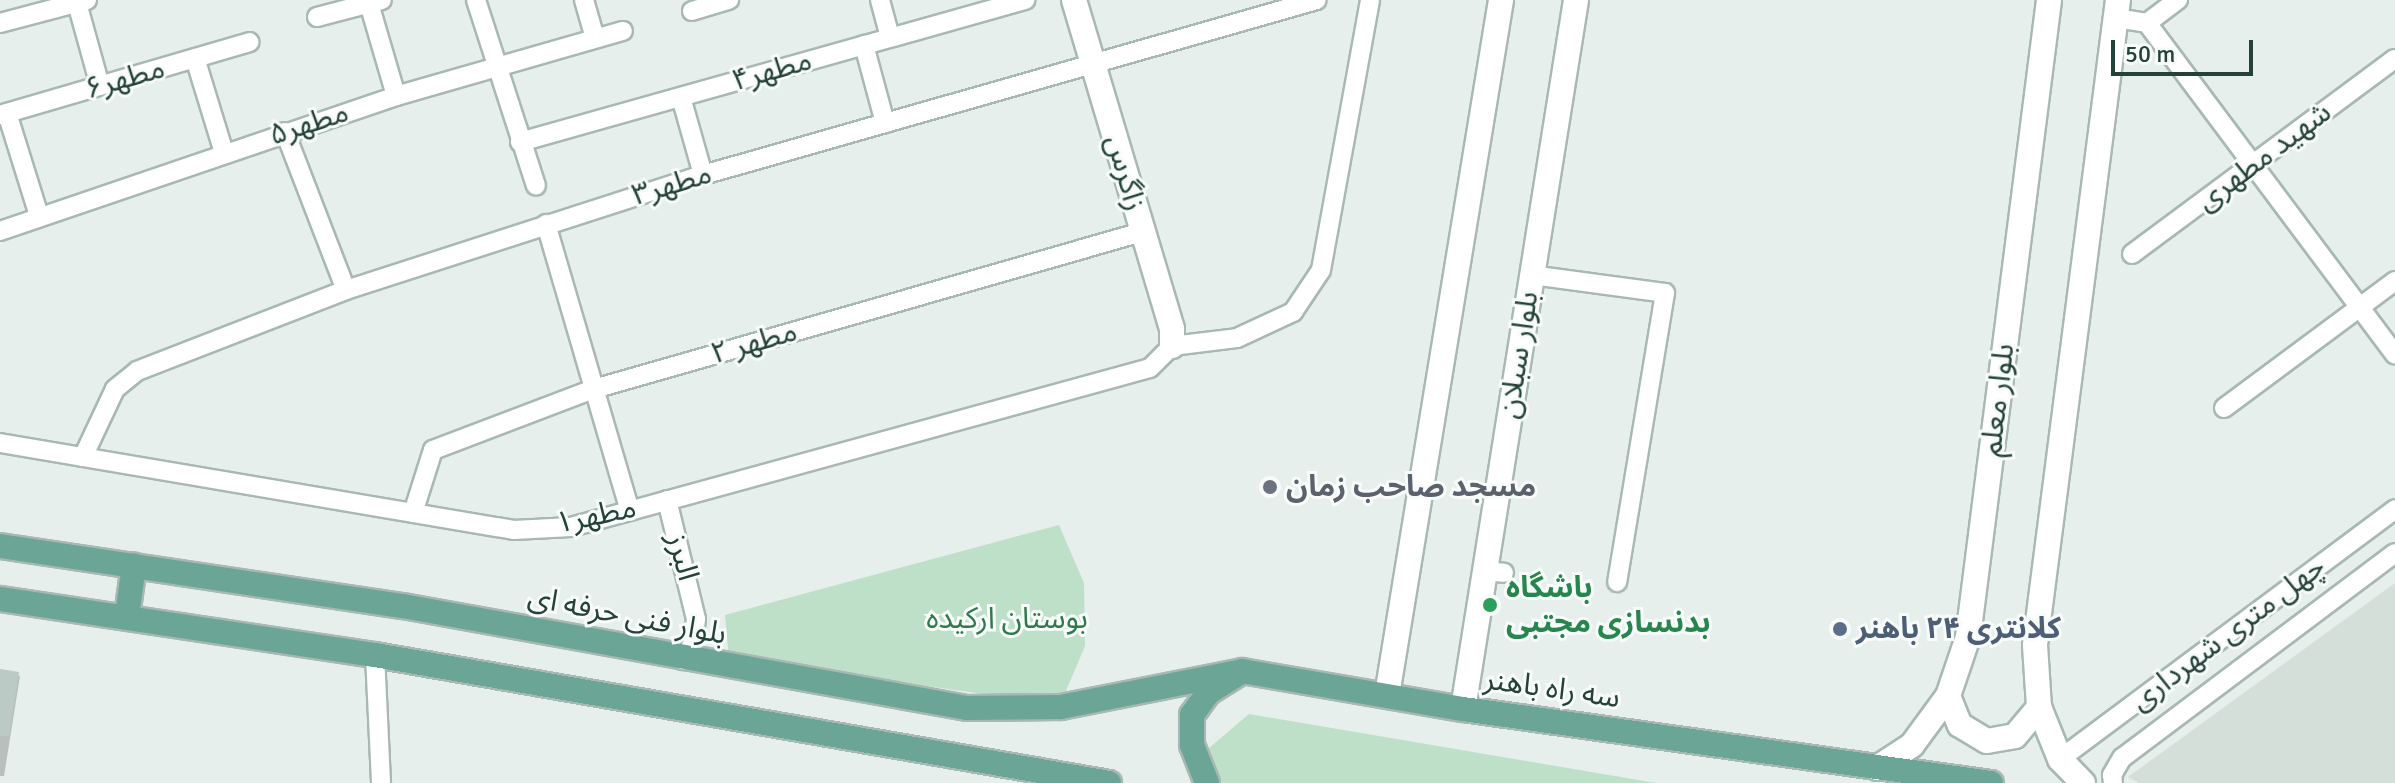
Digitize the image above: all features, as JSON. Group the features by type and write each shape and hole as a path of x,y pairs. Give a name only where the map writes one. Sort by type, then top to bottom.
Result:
{"main road":[{"name":"بلوار فنی حرفه ای","path":"0,546 403,606 683,660 967,708 1061,707 1242,671"},
{"path":"127,616 134,565"},
{"path":"0,599 375,655 1109,783"},
{"name":"سه راه باهنر","path":"1242,671 1463,709 1991,783"},
{"path":"1207,783 1192,745 1192,715 1209,692 1242,671"}],"street":[{"path":"476,0 536,186"},
{"path":"584,0 595,38"},
{"path":"692,11 729,0"},
{"path":"880,0 890,38"},
{"name":"مطهر۴","path":"520,142 1025,0"},
{"name":"زاگرس","path":"1074,0 1172,329 1172,346"},
{"name":"مطهر۳","path":"83,457 115,389 137,371 346,290 703,175 1315,0"},
{"path":"1172,346 1237,338 1293,312 1321,270 1370,0"},
{"path":"1387,695 1501,0"},
{"name":"بلوار سبلان","path":"1463,709 1494,572 1532,275 1576,0"},
{"name":"بلوار معلم","path":"1877,768 1912,745 1948,696 1968,637 2049,0"},
{"path":"2147,23 2178,0"},
{"path":"0,23 82,1 100,86"},
{"path":"317,17 373,1 396,96"},
{"path":"2083,783 2060,759 2039,707 2035,645 2117,9 2147,23 2395,354"},
{"name":"مطهر۵","path":"0,231 396,96 623,31"},
{"name":"مطهر۶","path":"3,114 250,42"},
{"path":"864,45 885,123"},
{"path":"195,58 224,153"},
{"name":"شهید مطهری","path":"2132,254 2395,59"},
{"path":"681,97 703,175"},
{"path":"3,114 39,216"},
{"path":"285,132 346,290"},
{"path":"546,224 630,511"},
{"name":"مطهر ۲","path":"413,513 433,450 594,389 1142,232"},
{"path":"1532,275 1665,293 1617,582"},
{"path":"2224,408 2395,281"},
{"name":"مطهر۱","path":"0,443 514,530 571,527 1150,368 1172,346"},
{"name":"البرز","path":"667,500 696,619 693,643 683,660"},
{"name":"چهل متری شهرداری","path":"2060,759 2395,509"},
{"path":"2113,783 2122,758 2395,553"},
{"path":"375,655 381,783"},
{"path":"1948,696 1960,725 1987,741 2023,731 2039,707"}],"shaded area":[{"path":"2395,583 2395,783 2139,783 2128,777"}],"green space":[{"name":"بوستان ارکیده","path":"1059,525 1084,583 1085,646 1060,705 729,658 725,615"},
{"path":"1249,714 1656,783 1222,783 1213,775 1209,748"}],"building":[{"path":"0,669 19,672 9,736 0,736"}],"place":[{"name":"مسجد صاحب زمان","path":"1270,487"},
{"name":"باشگاه بدنسازی مجتبی","path":"1490,605"},
{"name":"کلانتری ۲۴ باهنر","path":"1840,629"}]}
